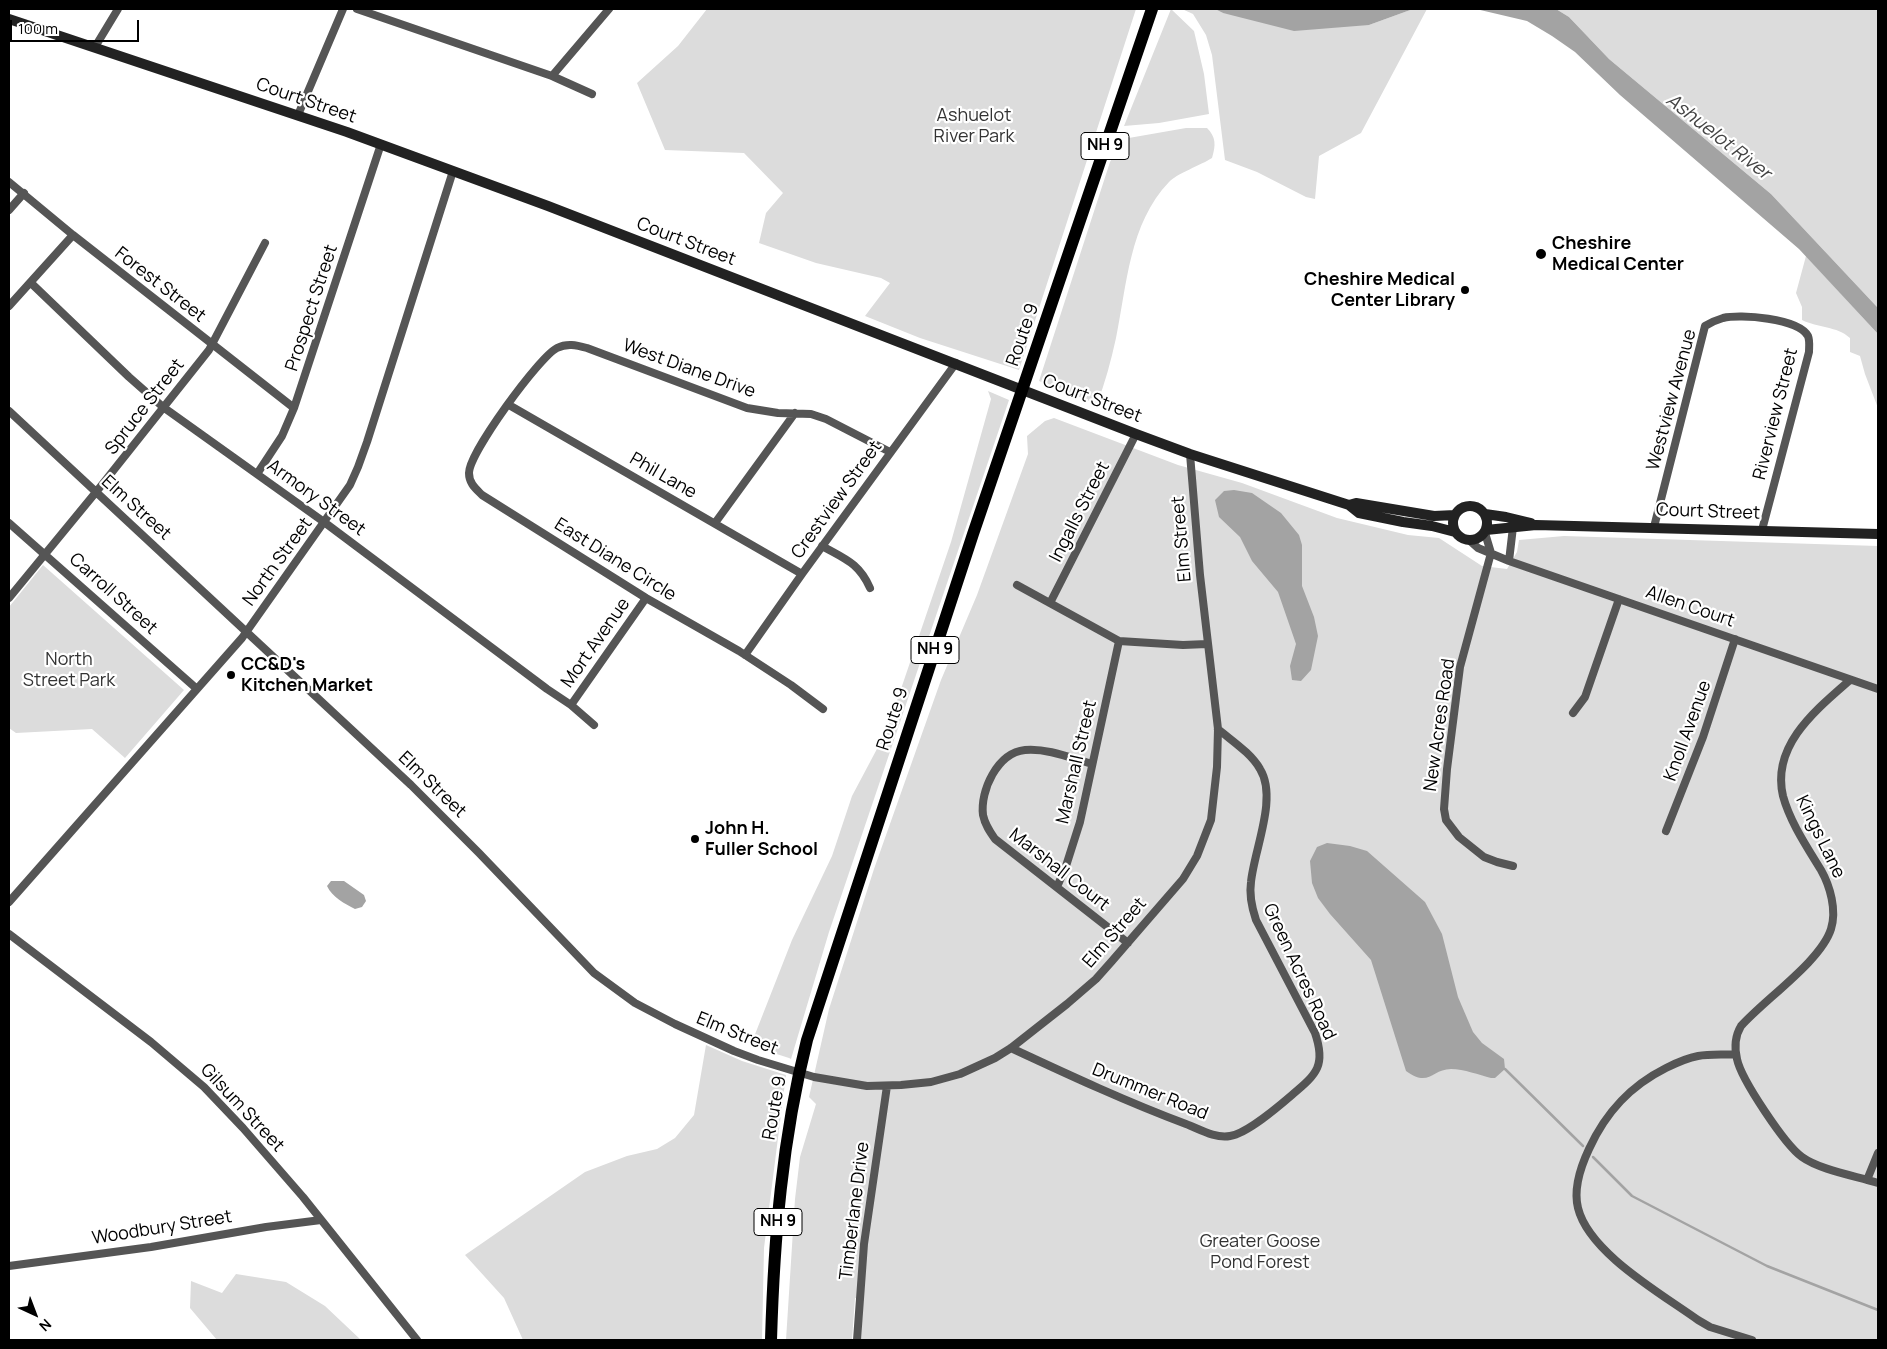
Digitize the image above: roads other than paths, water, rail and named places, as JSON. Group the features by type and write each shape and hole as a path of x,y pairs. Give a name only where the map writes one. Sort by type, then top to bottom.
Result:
{"highway":[{"name":"Route 9","path":"771,1340 773,1284 784,1154 792,1105 807,1040 973,534 1152,9"}],"main road":[{"name":"Court Street","path":"9,19 381,144 548,206 1136,434 1190,454 1349,505 1359,513 1432,526 1455,532 1469,540 1478,539 1486,532 1536,525 1878,534"},
{"name":"Court Street","path":"1349,505 1356,503 1434,516 1455,515 1461,509 1470,506 1479,508 1485,514 1536,525"},
{"path":"1485,514 1488,522 1486,532"},
{"path":"1455,515 1453,526 1455,532"}],"street":[{"path":"95,47 118,9"},
{"path":"298,115 343,9"},
{"path":"357,9 552,76 592,94"},
{"path":"552,76 609,9"},
{"name":"Prospect Street","path":"257,474 282,436 294,408 381,144"},
{"name":"North Street","path":"9,902 242,638 350,485 358,467 453,171"},
{"name":"Forest Street","path":"9,182 73,236 294,408"},
{"path":"9,210 24,193"},
{"path":"9,306 73,236"},
{"name":"Spruce Street","path":"9,598 96,492 211,344 265,243"},
{"name":"Armory Street","path":"31,284 163,407 324,522 571,705 594,725"},
{"name":"Westview Avenue","path":"1654,527 1704,326 1723,318 1759,318 1791,324 1807,335"},
{"name":"Riverview Street","path":"1762,530 1809,352 1807,335"},
{"name":"West Diane Drive","path":"509,405 548,354 556,348 576,345 747,408 763,412 810,414 826,419 890,452"},
{"name":"Crestview Street","path":"746,655 822,546 956,363"},
{"name":"Phil Lane","path":"509,405 802,574"},
{"name":"East Diane Circle","path":"509,405 471,460 469,472 473,487 490,500 646,598 746,655 792,685 823,709"},
{"name":"Elm Street","path":"9,411 411,785 480,853 594,973 615,990 675,1024 758,1060 832,1081 867,1086 921,1083 945,1079 976,1067 1011,1048 1096,979 1183,879 1197,856 1205,838 1214,804 1218,729 1194,511 1190,454"},
{"path":"715,524 795,413"},
{"name":"Ingalls Street","path":"1050,603 1136,434"},
{"name":"Carroll Street","path":"9,523 197,689"},
{"path":"1509,561 1513,527"},
{"path":"1486,532 1491,553"},
{"name":"Allen Court","path":"1469,540 1478,548 1509,561 1878,690"},
{"path":"822,546 857,566 864,574 870,588"},
{"name":"New Acres Road","path":"1491,553 1460,667 1444,809 1446,820 1459,837 1484,857 1513,866"},
{"path":"1017,585 1119,642 1183,645 1208,644"},
{"name":"Mort Avenue","path":"571,705 646,598"},
{"path":"1573,713 1584,697 1619,599"},
{"name":"Knoll Avenue","path":"1666,831 1703,737 1735,640"},
{"name":"Marshall Street","path":"1057,887 1080,822 1119,642"},
{"name":"Kings Lane","path":"1736,1054 1736,1034 1741,1026 1814,956 1827,940 1832,927 1831,894 1827,881 1790,816 1783,795 1782,779 1788,752 1802,726 1808,718 1850,680"},
{"name":"Green Acres Road","path":"1218,729 1252,758 1261,770 1265,780 1266,802 1251,881 1253,911 1268,946 1319,1044 1320,1063 1318,1070 1275,1110"},
{"name":"Marshall Court","path":"1092,764 1043,752 1024,750 1011,755 1000,764 991,776 983,806 984,817 987,827 995,839 1128,942"},
{"name":"Gilsum Street","path":"9,934 151,1042 204,1087 243,1128 417,1340"},
{"name":"Drummer Road","path":"1011,1048 1164,1116 1214,1135 1231,1136 1242,1132 1275,1110"},
{"path":"1752,1340 1710,1327 1698,1320 1612,1258 1596,1242 1578,1207 1578,1174 1605,1120 1615,1105 1645,1079 1679,1062 1698,1056 1736,1054 1737,1060 1757,1099 1787,1144 1802,1157 1814,1164 1878,1183"},
{"name":"Timberlane Drive","path":"857,1340 863,1251 887,1086"},
{"path":"1867,1180 1878,1153"},
{"name":"Woodbury Street","path":"9,1266 151,1247 266,1227 320,1220"}],"waterway":[{"path":"1505,1069 1583,1146"},
{"path":"1593,1157 1632,1196 1767,1266 1878,1310"}],"place":[{"name":"Cheshire Medical Center","path":"1541,254"},
{"name":"Cheshire Medical Center Library","path":"1465,290"},
{"name":"CC&D's Kitchen Market","path":"231,675"},
{"name":"John H. Fuller School","path":"695,839"}],"park label":[{"name":"Ashuelot River Park","path":"974,126"},
{"name":"North Street Park","path":"69,670"},
{"name":"Greater Goose Pond Forest","path":"1260,1252"}],"water label":[{"name":"Ashuelot River","path":"1718,137"}]}
